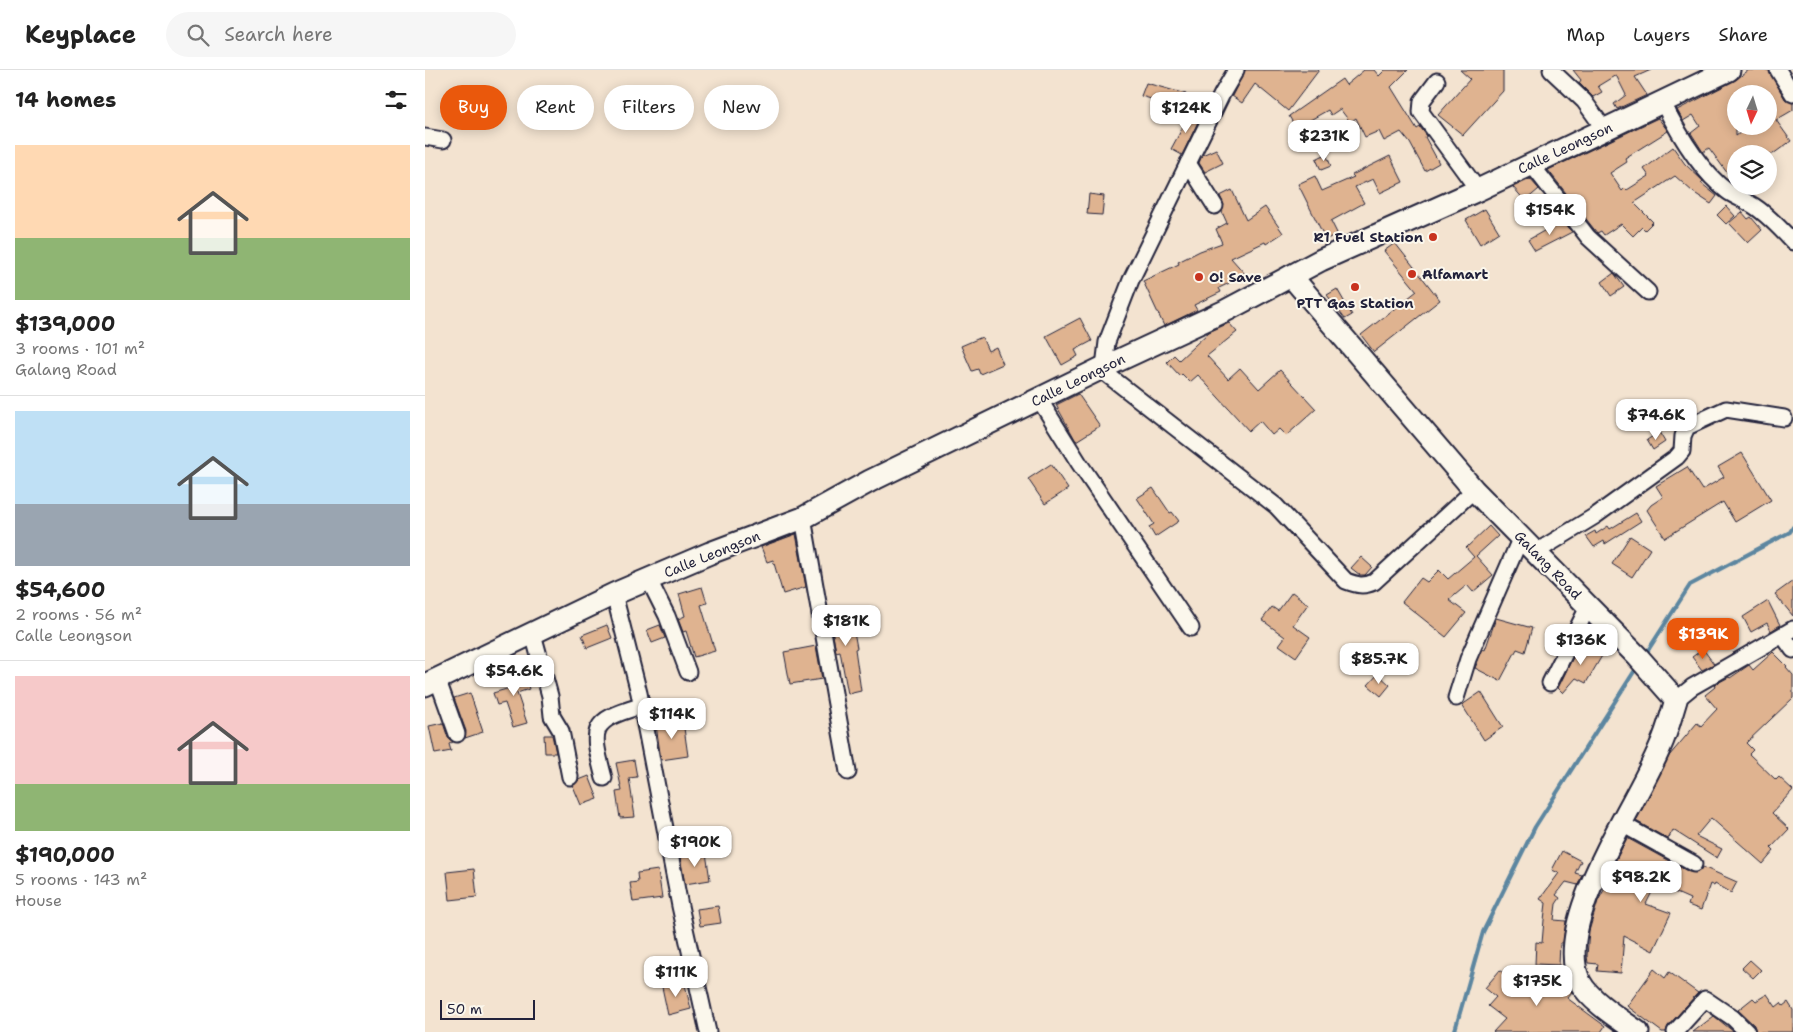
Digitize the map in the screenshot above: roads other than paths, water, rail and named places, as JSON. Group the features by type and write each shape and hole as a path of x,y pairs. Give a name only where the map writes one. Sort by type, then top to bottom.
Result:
{"main road":[{"name":"Calle Leongson","path":"431,682 614,594 710,553 803,518 870,481 1039,398 1225,311 1321,260 1478,190 1729,70"},
{"name":"Galang Road","path":"1291,276 1474,490 1536,552 1674,697"},
{"path":"1638,1032 1599,1003 1581,984 1576,970 1573,950 1584,902 1660,747 1674,697"}],"street":[{"path":"1236,70 1131,280 1107,342 1102,368 1276,506 1346,581 1356,585 1365,586 1374,582 1474,490"},
{"path":"1551,70 1584,101 1605,130"},
{"path":"1778,70 1793,94"},
{"path":"1437,81 1422,101 1421,112 1478,190"},
{"path":"1662,101 1672,120 1711,177 1727,192 1754,206 1779,227 1793,242"},
{"path":"425,137 443,140"},
{"path":"1188,163 1215,206"},
{"path":"1531,164 1588,237 1648,292"},
{"path":"1039,398 1079,463 1191,628"},
{"path":"1536,552 1595,516 1677,457 1682,450 1683,436 1687,427 1695,422 1726,409 1784,418"},
{"path":"803,518 848,772"},
{"path":"1456,698 1475,641 1521,537"},
{"path":"649,580 667,616 688,672"},
{"path":"614,594 641,706 680,906 708,1032"},
{"path":"1550,684 1588,607"},
{"path":"1674,697 1788,633 1793,650"},
{"path":"533,634 550,696 552,716 561,731 570,777"},
{"path":"431,682 457,734"},
{"path":"604,778 596,748 595,734 599,726 607,718 641,706"},
{"path":"1622,824 1694,864"},
{"path":"1675,1032 1705,999 1733,1018 1747,1032"}],"waterway":[{"path":"1645,655 1690,585 1790,532 1793,527"},
{"path":"1457,1032 1455,1030 1483,932 1535,827 1637,667"}],"place":[{"name":"R1 Fuel Station","path":"1433,237"},
{"name":"Alfamart","path":"1412,274"},
{"name":"O! Save","path":"1199,277"},
{"name":"PTT Gas Station","path":"1355,287"}]}
